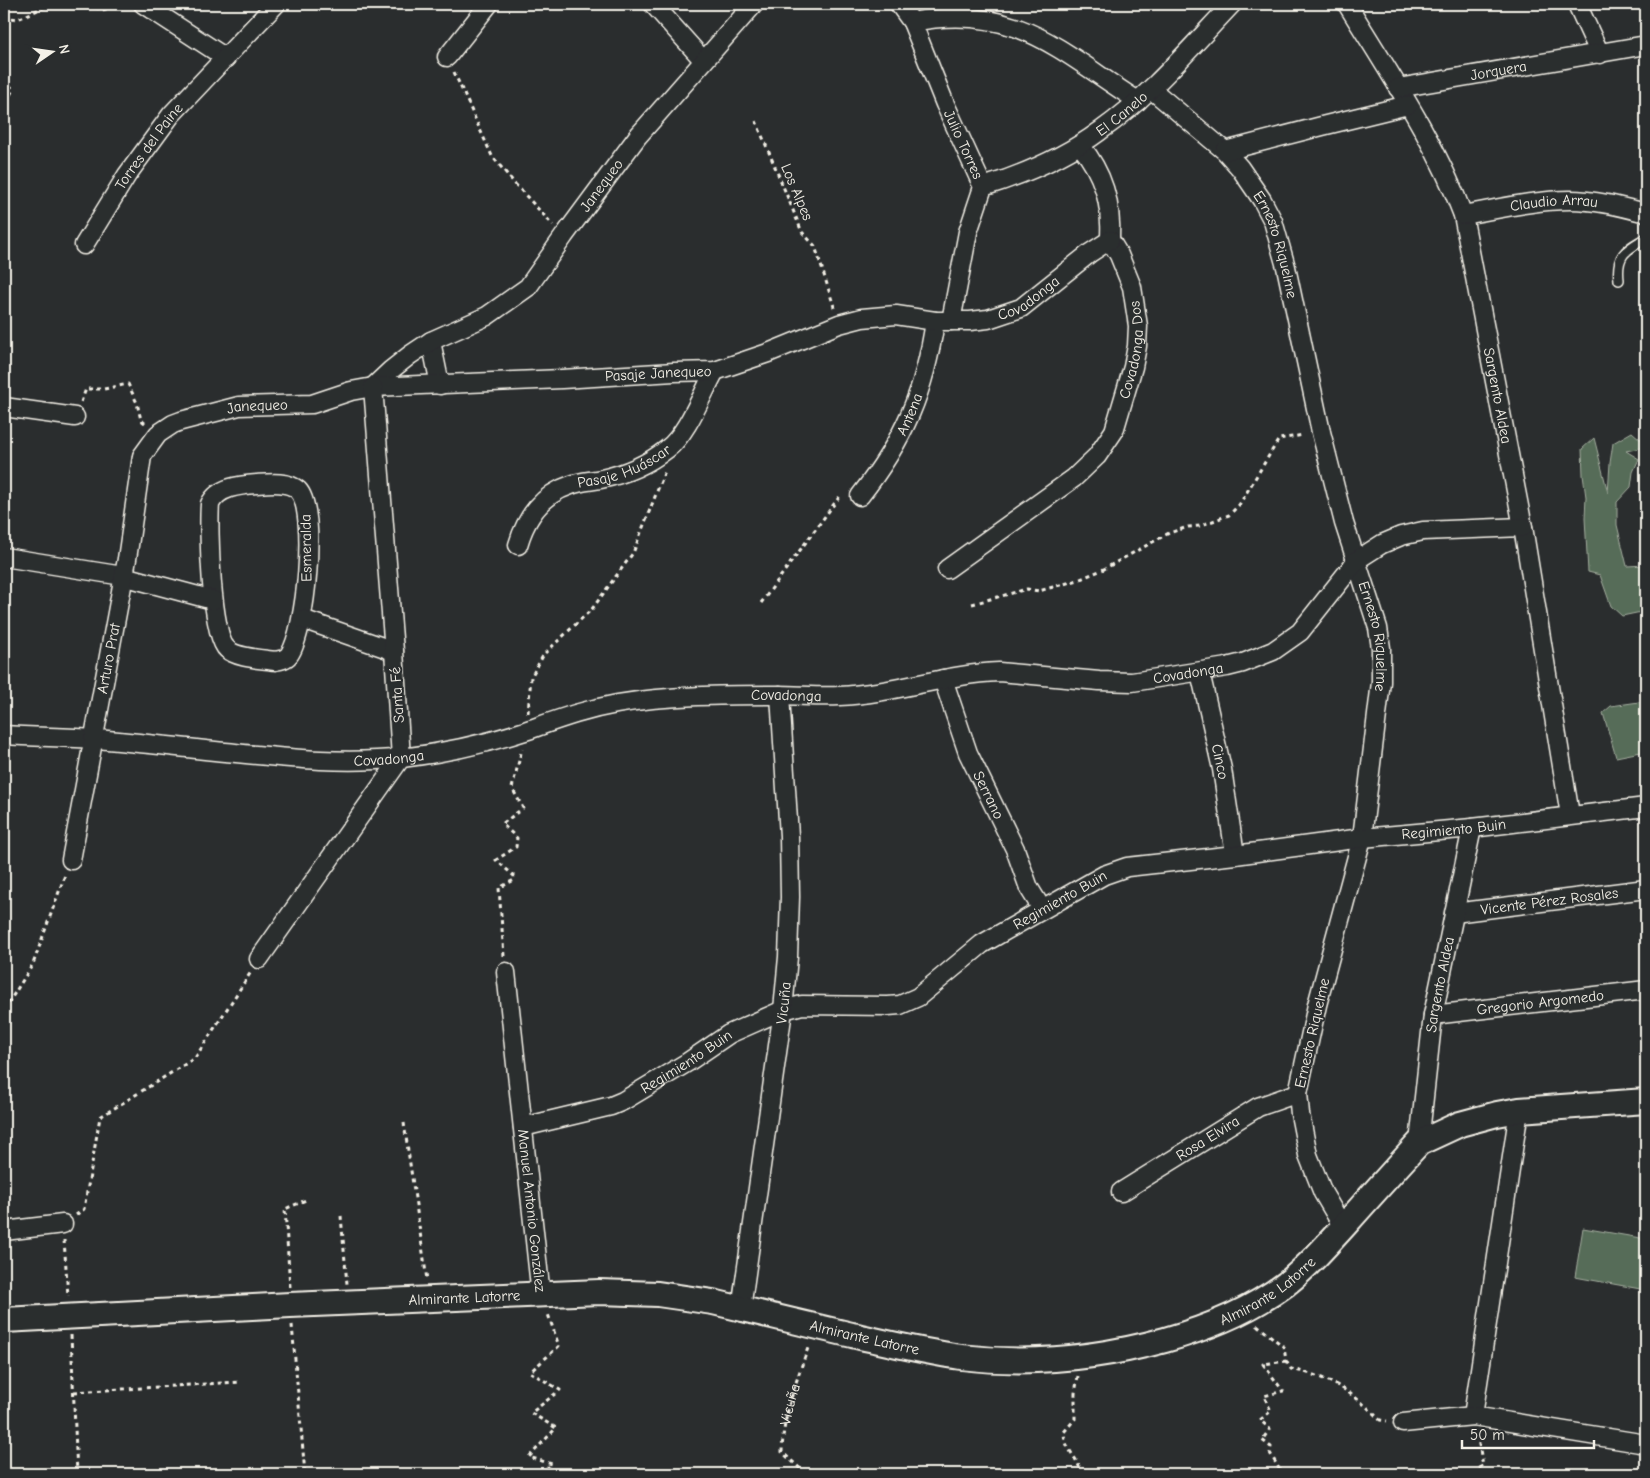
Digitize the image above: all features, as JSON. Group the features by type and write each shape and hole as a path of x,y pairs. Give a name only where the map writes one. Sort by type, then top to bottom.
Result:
{"main road":[{"name":"Almirante Latorre","path":"4,1320 290,1304 629,1292 686,1297 925,1352 963,1357 1020,1360 1077,1357 1149,1344 1196,1330 1241,1313 1286,1284 1319,1254 1419,1143 1446,1130 1475,1119 1519,1110 1646,1101"}],"street":[{"path":"143,4 226,58"},
{"name":"Torres del Paine","path":"84,245 127,175 171,115 276,4"},
{"path":"447,57 489,4"},
{"path":"653,4 704,61"},
{"name":"Janequeo","path":"142,456 158,434 181,421 239,406 312,404 373,387 410,354 432,341 487,316 517,296 528,287 638,136 754,4"},
{"name":"Julio Torres","path":"899,4 912,22 945,104 984,188 968,232 943,321"},
{"name":"El Canelo","path":"984,188 1034,170 1100,132 1144,95 1232,4"},
{"name":"Sargento Aldea","path":"1347,4 1427,135 1444,167 1463,215 1524,527 1570,815"},
{"path":"1576,4 1600,54"},
{"name":"Ernesto Riquelme","path":"912,22 939,17 966,17 985,19 1020,28 1052,43 1144,95 1225,152 1240,168 1262,200 1281,244 1321,432 1344,523 1378,628 1382,665 1362,838 1317,1005 1298,1094 1303,1135 1310,1162 1323,1193 1343,1227"},
{"name":"Jorquera","path":"1398,88 1646,45"},
{"path":"1225,152 1408,105"},
{"path":"1080,145 1094,164 1104,184 1110,213 1110,240"},
{"name":"Claudio Arrau","path":"1463,215 1524,204 1569,200 1589,201 1646,213"},
{"name":"Covadonga","path":"943,321 988,319 1021,308 1090,253 1110,240"},
{"name":"Covadonga Dos","path":"947,569 1074,478 1097,456 1114,431 1133,367 1138,326 1132,287 1123,263 1110,240"},
{"name":"Pasaje Janequeo","path":"373,387 674,372 714,372 768,353 839,324 862,318 896,315 943,321"},
{"name":"Antena","path":"860,496 878,474 906,426 943,321"},
{"path":"432,341 440,385"},
{"name":"Pasaje Huáscar","path":"518,545 524,527 533,511 551,495 572,484 602,479 638,467 678,440 714,372"},
{"name":"Santa Fé","path":"373,387 401,758"},
{"path":"4,407 75,417"},
{"name":"Arturo Prat","path":"71,860 123,576 142,456"},
{"name":"Esmeralda","path":"269,483 291,486 300,493 305,503 308,539 308,570 302,619 292,650 286,658 276,661 231,652 222,644 213,600 210,509 212,500 220,492 244,485 269,483"},
{"name":"Covadonga","path":"4,735 92,739 317,760 401,758 430,754 492,740 526,731 566,716 621,704 693,697 838,696 875,693 984,672 1132,682 1200,672 1243,663 1273,651 1300,632 1312,619 1357,560 1382,544 1401,536 1424,531 1524,527"},
{"path":"4,557 123,576 213,600"},
{"path":"302,619 394,651"},
{"name":"Cinco","path":"1200,672 1222,768 1234,855"},
{"name":"Serrano","path":"943,679 968,753 1015,849 1029,888 1042,909"},
{"name":"Vicuña","path":"741,1309 783,1010 788,957 790,871 787,791 780,695"},
{"path":"259,959 401,758"},
{"name":"Regimiento Buin","path":"523,1128 594,1111 623,1101 699,1055 729,1034 783,1010 802,1005 888,1006 900,1005 911,1001 925,992 982,944 1104,875 1127,867 1362,838 1472,828 1646,807"},
{"name":"Sargento Aldea","path":"1419,1143 1433,1015 1472,828"},
{"name":"Vicente Pérez Rosales","path":"1454,914 1646,889"},
{"name":"Manuel Antonio González","path":"506,972 540,1296"},
{"name":"Gregorio Argomedo","path":"1433,1015 1646,990"},
{"name":"Rosa Elvira","path":"1121,1192 1258,1107 1298,1094"},
{"path":"1473,1416 1519,1110"},
{"path":"4,1230 63,1224"},
{"path":"1402,1422 1473,1416 1646,1444"}],"lane":[{"path":"1619,280 1617,266 1626,250 1646,238"}],"path":[{"path":"4,17 18,19 51,4"},
{"path":"88,4 102,10 123,4"},
{"path":"447,57 492,156 515,184 564,236"},
{"path":"4,78 13,89 4,108"},
{"name":"Los Alpes","path":"756,122 802,232 815,246 839,324"},
{"path":"75,417 86,389 104,389 128,384 137,403 141,420 158,434"},
{"path":"972,604 1027,589 1039,591 1078,580 1104,569 1169,533 1198,526 1229,515 1239,505 1279,439 1321,432"},
{"path":"761,603 840,496 860,496"},
{"path":"4,1010 33,964 71,860"},
{"path":"77,1474 70,1316 63,1224 84,1209 100,1117 194,1058 259,959"},
{"path":"404,1123 430,1300"},
{"path":"305,1474 290,1304 285,1209 306,1200"},
{"path":"341,1216 348,1302"},
{"name":"Manuel Antonio González","path":"540,1296 559,1346 530,1372 560,1390 531,1413 556,1428 529,1457 552,1464 540,1474"},
{"path":"1241,1313 1284,1347 1286,1361 1291,1369 1317,1375 1341,1386 1363,1403 1380,1420 1402,1422"},
{"name":"Vicuña","path":"806,1474 782,1452 782,1437 788,1405 816,1326"},
{"path":"1077,1357 1080,1370 1075,1392 1075,1419 1064,1432 1064,1441 1080,1468 1081,1474"},
{"path":"1282,1474 1270,1453 1271,1447 1262,1440 1270,1429 1260,1420 1271,1411 1264,1396 1283,1391 1263,1364 1286,1361"},
{"path":"74,1392 240,1382"},
{"path":"1473,1416 1483,1466 1476,1469 1476,1474"}],"green space":[{"path":"1632,432 1640,439 1646,438 1646,447 1626,451 1639,459 1633,472 1631,487 1617,502 1617,525 1627,566 1646,565 1646,611 1622,616 1611,606 1600,575 1588,572 1585,518 1586,497 1582,449 1594,438 1608,493 1613,443"},
{"path":"1646,701 1646,751 1616,757 1603,713 1611,706"},
{"path":"1583,1228 1646,1239 1646,1290 1575,1277"}]}
